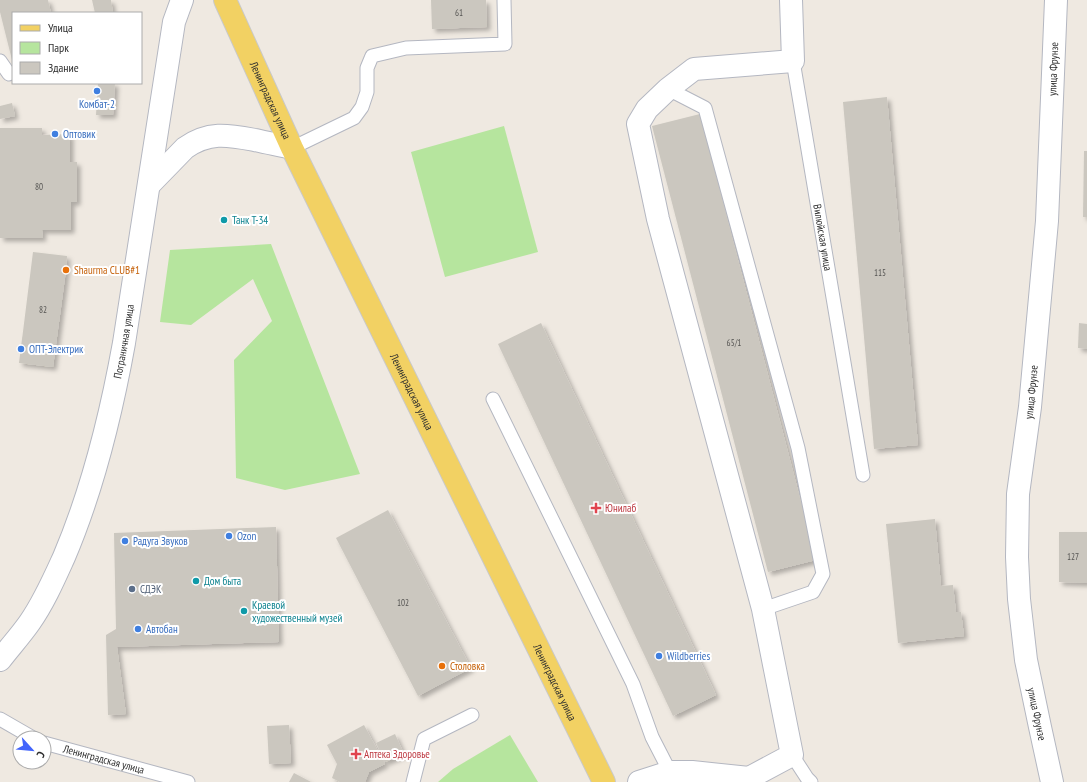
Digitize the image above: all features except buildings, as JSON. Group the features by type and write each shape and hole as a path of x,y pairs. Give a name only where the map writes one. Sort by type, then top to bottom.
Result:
{"main road":[{"name":"Ленинградская улица","path":"225,0 292,148 604,782"}],"street":[{"name":"Пограничная улица","path":"4,649 31,621 53,581 79,518 98,457 116,387 126,335 174,22 182,0"},
{"name":"Вилюйская улица","path":"792,0 793,61"},
{"name":"улица Фрунзе","path":"1052,782 1026,660 1019,599 1017,557 1018,494 1030,407 1047,221 1056,0"},
{"path":"639,782 670,772 692,772 709,778 749,778 792,755 763,609 658,219 638,124 647,109 668,89 694,69 793,61"},
{"path":"149,185 185,148 201,139 220,135 231,136 292,148"}],"lane":[{"path":"292,148 354,118 362,107 367,92 367,68 372,56 406,48 505,44 504,0"},
{"path":"0,61 9,74"},
{"name":"Вилюйская улица","path":"793,61 863,475"},
{"path":"668,89 705,108 798,448 823,574 813,592 763,609"},
{"path":"493,399 632,684 652,737 670,772"},
{"path":"413,782 424,739 472,715"},
{"path":"0,718 20,730"},
{"name":"Ленинградская улица","path":"52,745 188,782"},
{"path":"792,755 811,782"}],"green space":[{"path":"504,126 538,252 445,277 411,152"},
{"path":"271,244 360,474 285,490 236,478 234,360 272,321 253,279 191,325 160,322 170,250"},
{"path":"510,735 538,782 438,782 453,769"}],"place":[{"name":"Комбат-2","path":"97,91"},
{"name":"Оптовик","path":"55,134"},
{"name":"Танк Т-34","path":"224,220"},
{"name":"Shaurma CLUB#1","path":"66,270"},
{"name":"ОПТ-Электрик","path":"21,349"},
{"name":"Юнилаб","path":"596,508"},
{"name":"Ozon","path":"229,536"},
{"name":"Радуга Звуков","path":"125,541"},
{"name":"Дом быта","path":"196,581"},
{"name":"СДЭК","path":"132,589"},
{"name":"Краевой художественный музей","path":"244,611"},
{"name":"Автобан","path":"138,629"},
{"name":"Wildberries","path":"659,656"},
{"name":"Столовка","path":"442,666"},
{"name":"Аптека Здоровье","path":"356,754"}]}
